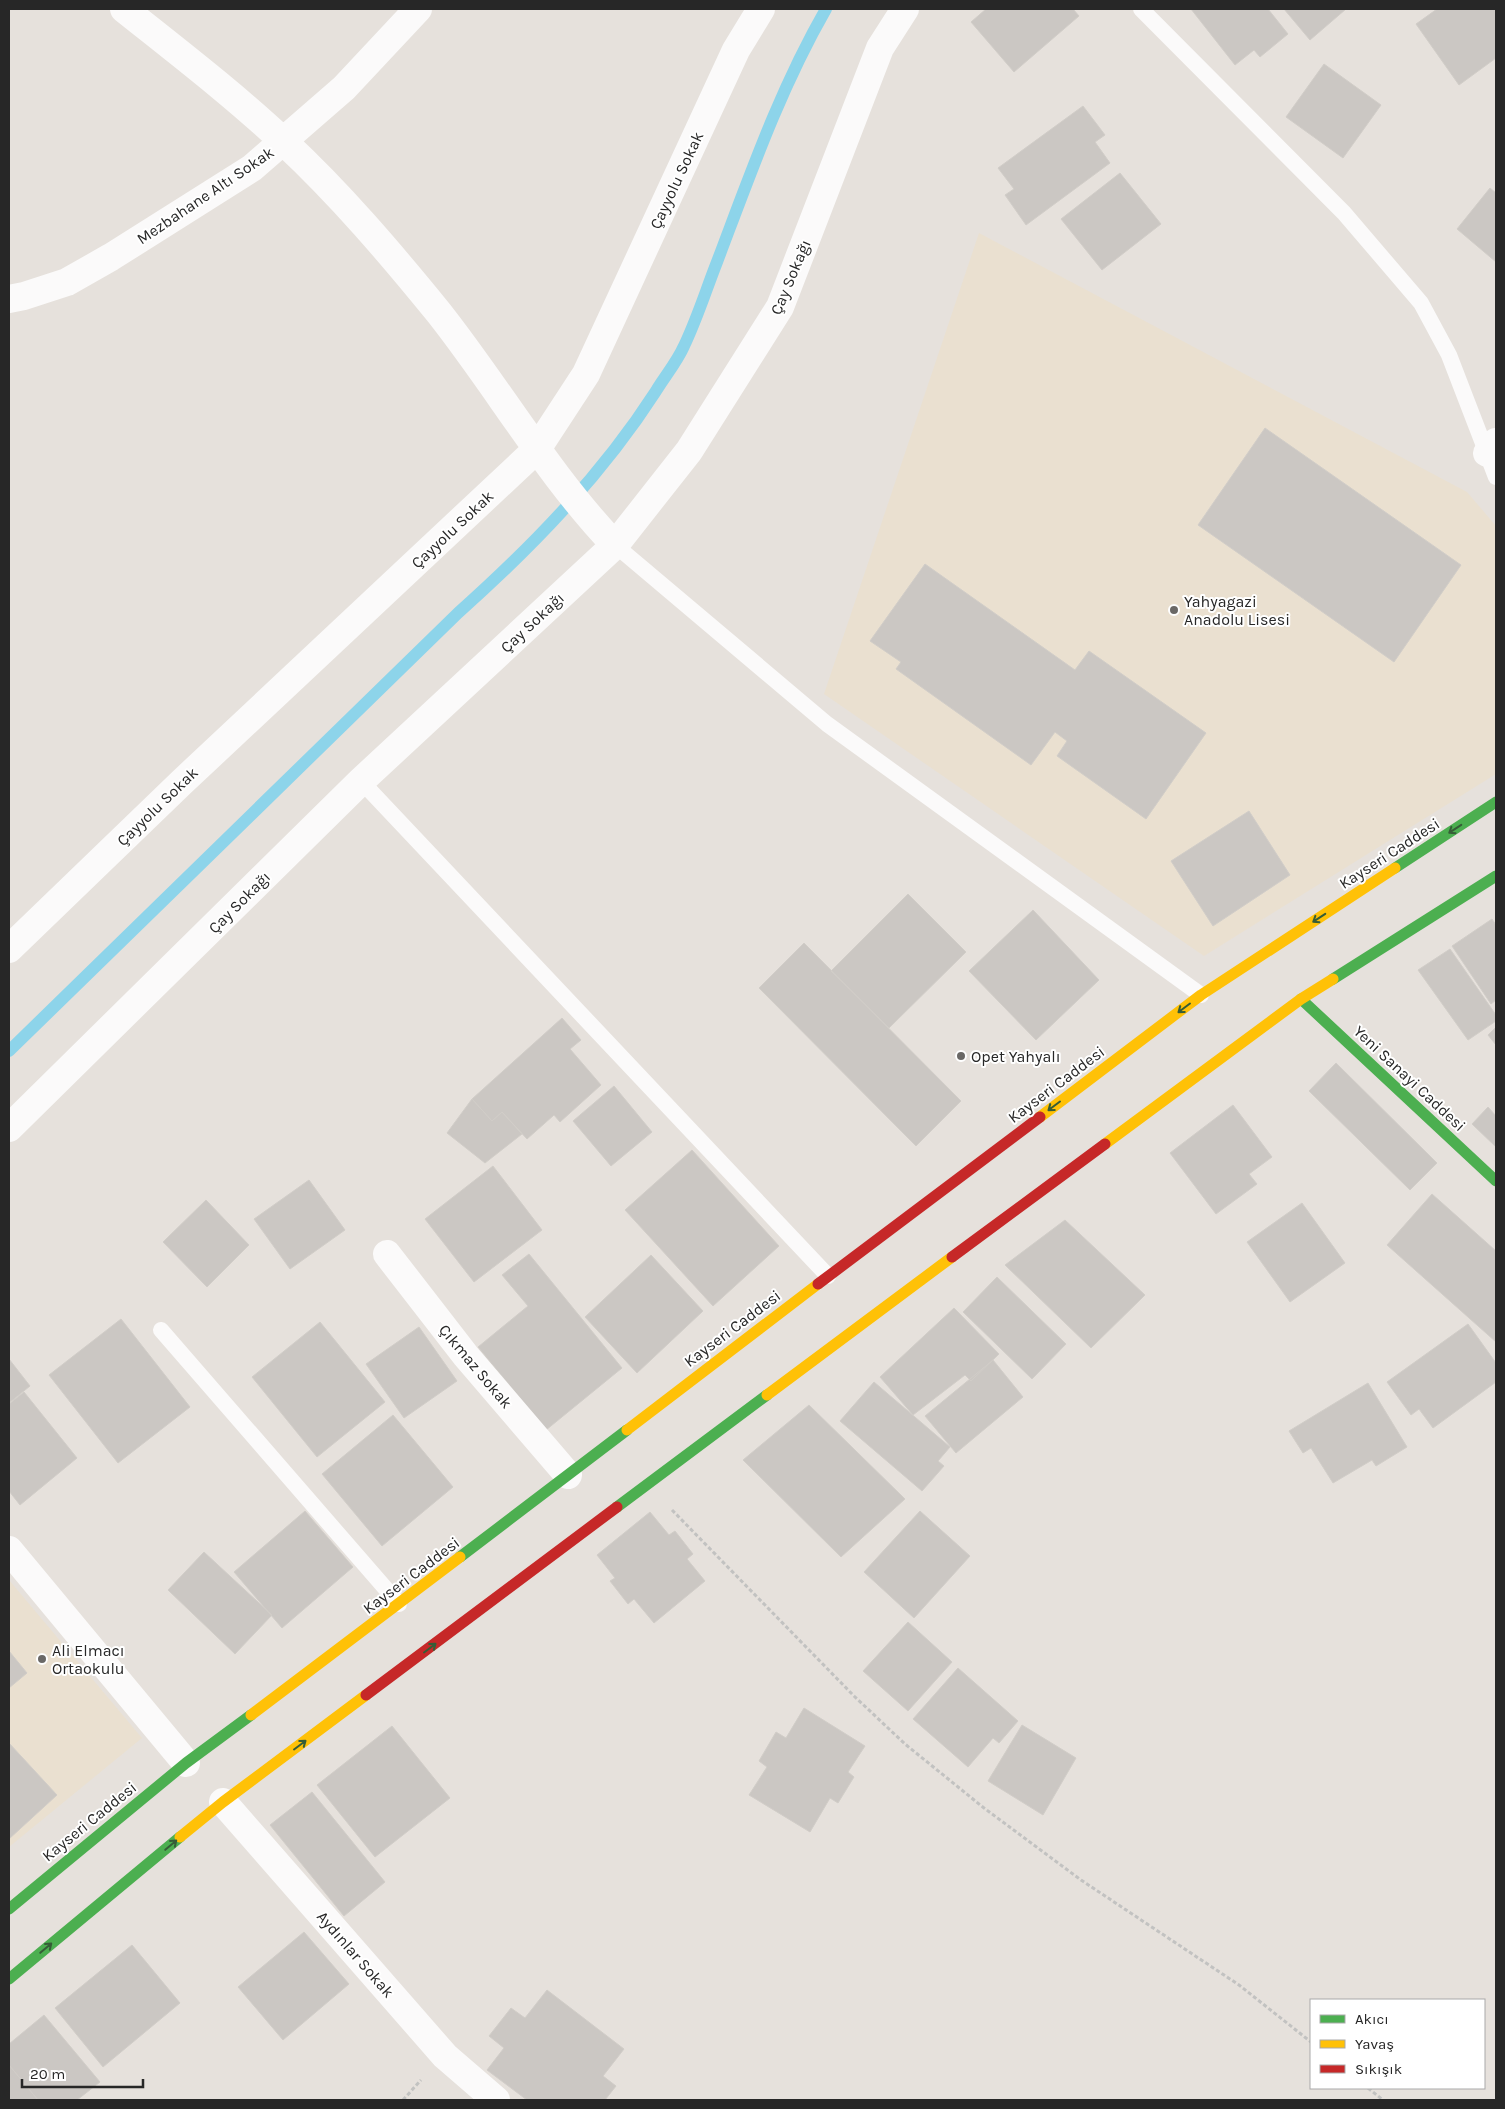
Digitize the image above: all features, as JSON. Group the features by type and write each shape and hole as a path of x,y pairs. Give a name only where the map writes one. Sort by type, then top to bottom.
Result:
{"main road":[{"name":"Kayseri Caddesi","path":"9,1909 186,1763 399,1604 828,1276 1201,996 1496,802"},
{"path":"9,1979 223,1802 648,1486 973,1241 1301,999 1496,876"},
{"name":"Yeni Sanayi Caddesi","path":"1301,999 1496,1181"}],"street":[{"path":"124,9 284,142 337,195 438,313 497,390 536,450 611,541"},
{"name":"Mezbahane Altı Sokak","path":"9,299 67,282 112,258 252,168 344,88 418,9"},
{"name":"Çayyolu Sokak","path":"9,949 182,782 536,450 586,374 736,50 761,9"},
{"name":"Çay Sokağı","path":"9,1128 361,781 611,541 689,451 780,307 880,48 905,9"},
{"name":"Çıkmaz Sokak","path":"387,1254 466,1356 568,1475"},
{"path":"9,1550 186,1763"},
{"name":"Aydınlar Sokak","path":"223,1802 445,2056 496,2100"}],"lane":[{"path":"1141,9 1344,213 1421,304 1449,355 1493,457"},
{"path":"611,541 827,724 1201,996"},
{"path":"361,781 828,1276"},
{"path":"161,1330 399,1604"}],"path":[{"path":"648,1486 802,1645 904,1744 984,1808 1081,1880 1239,1985 1310,2041"},
{"path":"403,2100 428,2073"},
{"path":"1369,2089 1383,2100"}],"shaded area":[{"name":"Yahyagazi Anadolu Lisesi","path":"979,233 1467,492 1496,526 1496,774 1204,956 824,694"},
{"name":"Ali Elmacı Ortaokulu","path":"9,1580 142,1738 9,1847"}],"building":[{"path":"986,9 1073,9 1079,16 1014,72 971,22"},
{"path":"1191,9 1268,9 1288,34 1260,57 1254,50 1235,65"},
{"path":"1284,9 1346,9 1310,40"},
{"path":"1437,9 1496,9 1496,58 1459,85 1416,24"},
{"path":"1324,64 1381,105 1343,158 1286,117"},
{"path":"1083,106 1105,135 1095,142 1110,163 1026,225 1005,195 1014,189 998,168"},
{"path":"1120,173 1161,224 1102,270 1061,219"},
{"path":"1490,188 1496,193 1496,262 1457,229"},
{"path":"1265,428 1461,565 1394,662 1198,525"},
{"path":"925,564 1075,670 1089,651 1206,733 1146,819 1057,756 1067,741 1055,732 1031,765 896,669 901,662 870,641"},
{"path":"1249,811 1290,875 1213,926 1171,861"},
{"path":"908,894 966,952 889,1028 831,971"},
{"path":"1033,910 1099,980 1036,1040 969,971"},
{"path":"1492,919 1496,925 1496,1000 1491,1004 1452,946"},
{"path":"804,943 961,1101 916,1146 759,988"},
{"path":"1450,949 1496,1015 1496,1021 1468,1040 1418,970"},
{"path":"562,1018 581,1040 570,1049 601,1085 560,1122 554,1115 527,1139 502,1112 492,1121 472,1099"},
{"path":"1496,1027 1496,1045 1488,1035"},
{"path":"1336,1063 1437,1163 1410,1190 1309,1091"},
{"path":"614,1086 652,1132 611,1166 573,1121"},
{"path":"472,1099 492,1121 502,1112 522,1134 485,1163 447,1133"},
{"path":"1233,1105 1272,1157 1249,1174 1257,1184 1216,1214 1170,1153"},
{"path":"1488,1107 1496,1116 1496,1147 1472,1124"},
{"path":"692,1150 779,1246 713,1306 625,1210"},
{"path":"493,1166 542,1230 474,1282 425,1219"},
{"path":"309,1180 345,1230 290,1269 254,1219"},
{"path":"1432,1194 1496,1251 1496,1342 1387,1245"},
{"path":"206,1200 249,1245 207,1287 163,1242"},
{"path":"1302,1203 1345,1263 1290,1302 1247,1242"},
{"path":"1065,1220 1145,1295 1091,1348 1005,1265"},
{"path":"529,1254 622,1368 546,1430 478,1347 528,1306 502,1275"},
{"path":"651,1255 703,1311 637,1373 585,1317"},
{"path":"997,1277 1066,1344 1032,1379 963,1312"},
{"path":"954,1308 999,1354 971,1381 965,1375 913,1415 880,1377"},
{"path":"121,1319 190,1407 118,1463 49,1375"},
{"path":"320,1322 385,1402 317,1457 252,1377"},
{"path":"1468,1324 1496,1363 1496,1382 1433,1428 1419,1409 1411,1415 1387,1382"},
{"path":"419,1327 457,1381 404,1418 366,1364"},
{"path":"9,1359 30,1386 9,1403"},
{"path":"993,1360 1023,1397 956,1453 925,1416"},
{"path":"874,1382 950,1447 938,1461 944,1466 922,1491 840,1421"},
{"path":"1368,1383 1407,1447 1376,1466 1372,1460 1333,1483 1311,1448 1303,1453 1289,1431"},
{"path":"24,1392 77,1458 20,1505 9,1491 9,1404"},
{"path":"809,1405 905,1499 841,1557 743,1460"},
{"path":"393,1415 453,1487 382,1546 322,1474"},
{"path":"305,1511 353,1567 282,1628 234,1572"},
{"path":"920,1511 970,1556 914,1618 864,1572"},
{"path":"650,1512 669,1535 675,1531 693,1554 687,1559 705,1581 654,1623 634,1599 628,1604 610,1581 615,1578 597,1555"},
{"path":"204,1552 272,1615 235,1654 168,1590"},
{"path":"908,1622 952,1662 908,1711 863,1671"},
{"path":"9,1651 27,1673 9,1688"},
{"path":"958,1668 1018,1721 999,1743 993,1738 968,1767 913,1719"},
{"path":"804,1708 865,1746 848,1772 854,1777 838,1803 830,1798 810,1832 749,1795 767,1767 759,1761 776,1732 786,1738"},
{"path":"1022,1725 1076,1758 1043,1815 988,1781"},
{"path":"392,1726 450,1798 375,1857 317,1785"},
{"path":"9,1743 57,1795 9,1839"},
{"path":"312,1792 385,1882 344,1916 270,1825"},
{"path":"304,1932 349,1984 283,2040 238,1987"},
{"path":"132,1945 180,2003 103,2067 55,2008"},
{"path":"547,1990 624,2049 603,2076 616,2086 605,2100 527,2100 487,2070 504,2048 489,2036 511,2008 525,2018"},
{"path":"44,2015 100,2082 77,2100 38,2100 9,2065 9,2044"},
{"path":"9,2065 38,2100 9,2100"}],"waterway":[{"path":"9,1051 458,613 513,562 564,509 613,452 674,363 689,336 741,197 780,101 809,39 826,9"}],"traffic: fast":[{"path":"1395,868 1496,802"},
{"path":"1333,979 1496,876"},
{"path":"1301,999 1496,1181"},
{"path":"617,1507 767,1395"},
{"path":"460,1557 627,1430"},
{"path":"9,1909 186,1763 251,1715"},
{"path":"9,1979 180,1837"}],"traffic: slow":[{"path":"1040,1117 1201,995 1395,868"},
{"path":"1105,1144 1301,999 1333,979"},
{"path":"767,1395 952,1257"},
{"path":"627,1430 818,1284"},
{"path":"251,1715 460,1557"},
{"path":"180,1837 223,1802 366,1695"}],"traffic: jam":[{"path":"818,1284 1040,1117"},
{"path":"952,1257 1105,1144"},
{"path":"366,1695 617,1507"}],"place":[{"name":"Yahyagazi Anadolu Lisesi","path":"1174,610"},
{"name":"Opet Yahyalı","path":"961,1056"},
{"name":"Ali Elmacı Ortaokulu","path":"42,1659"}]}
